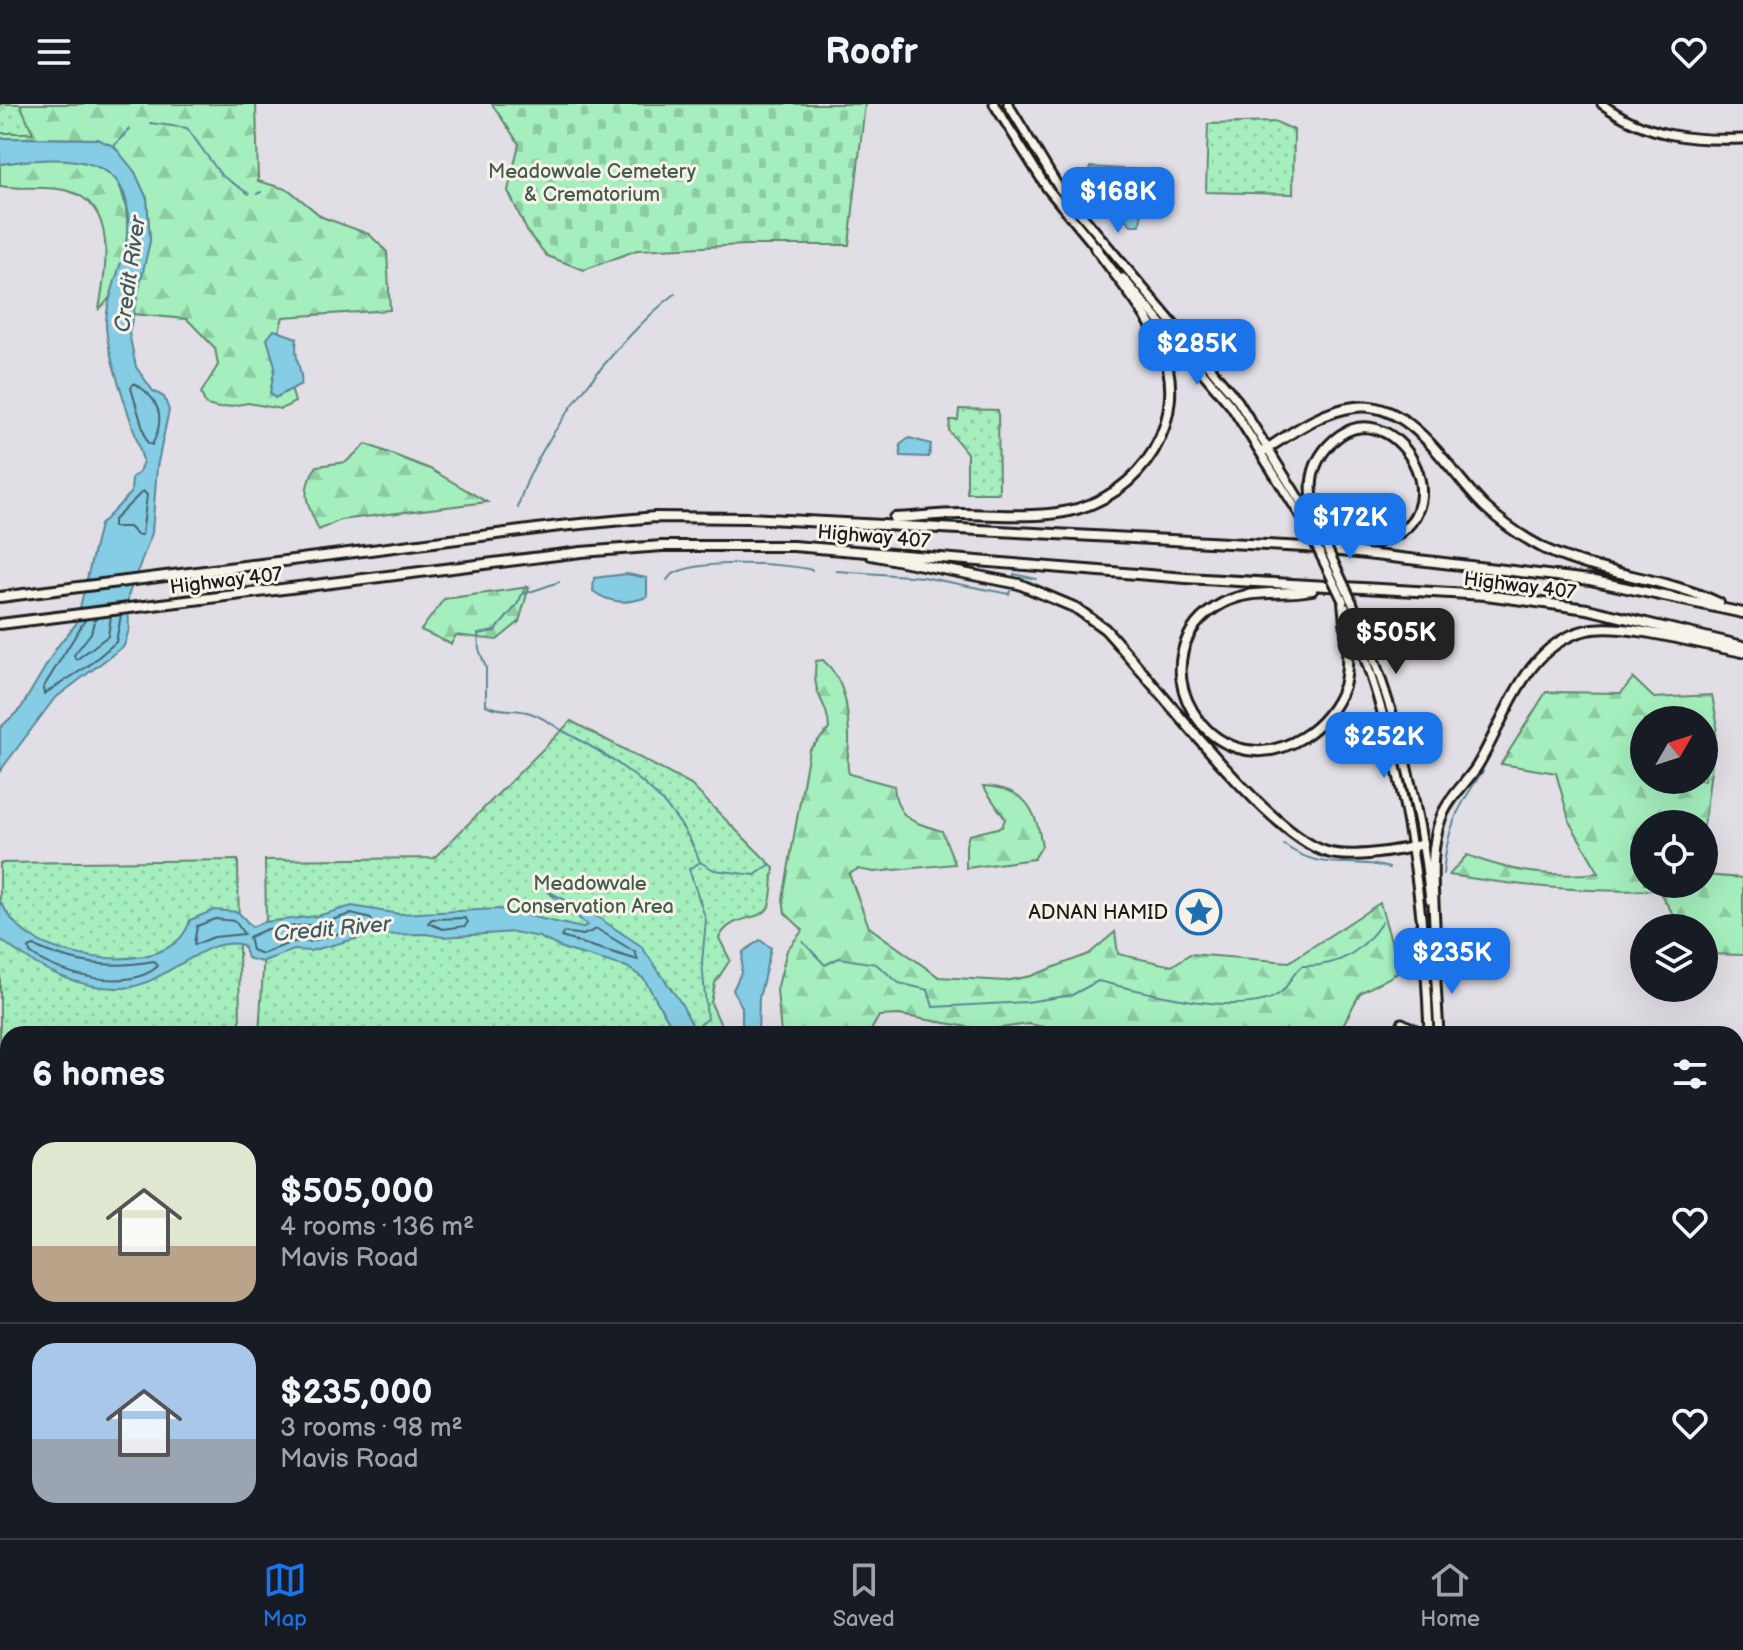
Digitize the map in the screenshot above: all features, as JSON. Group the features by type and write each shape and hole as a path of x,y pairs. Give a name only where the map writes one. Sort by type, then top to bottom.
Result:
{"highway":[{"path":"858,521 957,514 1037,515 1065,512 1105,499 1142,470 1156,449 1167,419 1170,392 1166,362 1148,323 1095,247"},
{"path":"1266,450 1318,418 1345,409 1367,407 1384,411 1406,422 1425,439 1486,508 1546,549 1688,589 1740,612"},
{"path":"1306,547 1318,543 1370,544 1393,535 1406,525 1414,516 1422,482 1419,466 1409,450 1396,438 1364,429 1333,441 1319,456 1310,478 1320,533"},
{"name":"Highway 407","path":"0,597 293,562 487,534 655,517 858,521 1306,547 1590,580 1740,612"},
{"name":"Highway 407","path":"0,624 581,552 662,546 793,546 1325,587 1486,595 1587,609 1743,646"},
{"path":"854,550 1019,584 1076,608 1105,629 1268,813 1299,840 1341,854 1423,844"},
{"path":"1325,587 1306,591 1259,591 1232,598 1204,616 1189,637 1180,666 1185,699 1203,727 1222,743 1248,751 1283,747 1311,733 1331,711 1344,685 1347,666 1347,601"},
{"path":"1432,956 1435,860 1441,816 1475,769 1514,694 1541,657 1564,640 1587,630 1618,629 1743,652"}],"main road":[{"path":"994,104 1047,188 1210,379 1266,450 1368,641 1406,763 1423,844 1438,1026"},
{"path":"1008,104 1059,188 1216,373 1320,533 1347,601 1380,702 1413,847 1432,956 1427,1026"},
{"path":"1602,104 1627,121 1670,136 1689,140 1743,139"},
{"path":"1402,1023 1409,1026"}],"green space":[{"path":"0,104 256,104 258,181 289,190 322,217 369,234 387,252 390,310 283,317 277,338 295,402 281,409 248,403 219,408 206,405 201,393 218,365 215,348 187,319 132,314 150,241 147,199 97,139 0,138"},
{"path":"0,104 20,104 33,133 0,133"},
{"name":"Meadowvale Cemetery & Crematorium","path":"492,104 865,104 849,245 746,245 637,250 584,270 547,256 528,233 508,191 519,144"},
{"path":"1276,122 1294,130 1293,194 1206,192 1208,124"},
{"path":"34,159 91,162 107,169 117,182 124,199 127,240 118,282 99,309 105,240 95,209 84,198 68,191 0,186 0,164"},
{"path":"959,409 998,410 999,493 967,493 967,453 949,431 950,420 958,420"},
{"path":"366,444 430,469 487,502 340,520 319,530 307,498 311,475 317,466 346,462"},
{"path":"529,587 519,622 497,640 456,635 451,644 421,630 444,599"},
{"path":"823,660 841,685 849,736 849,774 894,786 899,806 908,818 942,831 955,864 874,872 858,869 849,874 869,927 939,977 1005,981 1031,976 1089,954 1115,932 1118,954 1172,966 1190,954 1289,962 1380,903 1400,972 1360,993 1341,1026 963,1026 899,1015 879,1016 873,1026 780,1026 777,990 787,950 803,930 785,913 783,899 809,750 829,729 816,684 816,661"},
{"path":"1633,678 1654,698 1712,695 1714,706 1630,706 1630,794 1708,794 1706,810 1630,810 1630,890 1553,888 1449,875 1467,855 1532,872 1565,875 1599,873 1570,823 1556,773 1501,764 1546,692 1621,693"},
{"name":"Meadowvale Conservation Area","path":"571,721 691,785 774,868 769,906 760,915 731,924 719,938 730,960 715,983 711,1003 721,1026 259,1026 266,921 265,860 434,858"},
{"path":"983,786 1009,791 1032,810 1042,846 1034,859 966,868 969,835 1002,827 1005,819"},
{"path":"238,860 240,1026 0,1026 0,863"},
{"path":"1718,876 1743,878 1743,955 1718,954 1718,914 1673,914 1663,898 1718,898"}],"water":[{"name":"Credit River","path":"0,138 97,139 114,146 135,172 147,199 150,241 129,333 136,367 153,391 164,397 169,410 157,467 152,533 128,596 129,629 124,646 54,699 0,771 0,728 21,708 57,647 76,624 100,525 131,493 132,477 139,473 143,461 114,369 107,334 109,301 126,243 128,213 123,190 111,175 94,165 50,159 0,164"},
{"path":"1090,167 1139,170 1147,175 1140,225 1131,225 1087,179"},
{"path":"274,330 297,338 296,353 302,380 301,384 275,398 270,393 275,366 267,339"},
{"path":"909,438 931,444 929,457 901,456 900,445"},
{"path":"627,574 647,578 647,597 619,602 593,591 594,578"},
{"name":"Credit River","path":"547,891 590,912 641,946 681,1003 693,1026 671,1026 644,979 627,967 564,949 539,937 514,932 443,937 426,934 370,935 310,951 294,950 261,962 247,958 243,945 226,944 203,952 145,983 123,988 89,985 57,975 27,959 0,939 0,901 27,934 66,952 91,957 142,956 164,950 180,938 190,920 214,910 238,912 252,927 264,922 317,916 352,906 399,914 498,909 582,928 587,925"},
{"path":"760,940 771,948 759,998 758,1026 742,1026 742,1007 733,990 741,973 743,952"}],"waterway":[{"path":"150,123 187,128 221,175 249,194"},
{"path":"114,146 129,129"},
{"path":"257,194 261,192"},
{"path":"518,508 541,453 582,392 630,335 675,294"},
{"path":"667,580 676,573 712,565 780,565 812,570"},
{"path":"836,571 923,577 1009,594 1010,591"},
{"path":"1014,577 1014,574 1036,579"},
{"path":"524,594 559,582"},
{"path":"526,586 517,605 495,631 478,634 479,649 486,668 486,705 537,716 627,770 662,802 690,840 700,862 714,870 755,875 771,864"},
{"path":"1443,874 1447,844 1455,819 1483,771"},
{"path":"1284,845 1299,854 1325,862 1389,868"},
{"path":"699,863 689,869 706,920 702,962 707,1019 699,1026"},
{"path":"803,942 825,965 839,958 876,964 899,983 928,990 933,1007 1027,1002 1072,995 1098,981 1191,1001 1241,1004 1262,1001 1279,994 1302,966 1327,964 1348,956 1366,942 1382,922"}],"place":[{"name":"ADNAN HAMID","path":"1199,912"}]}
